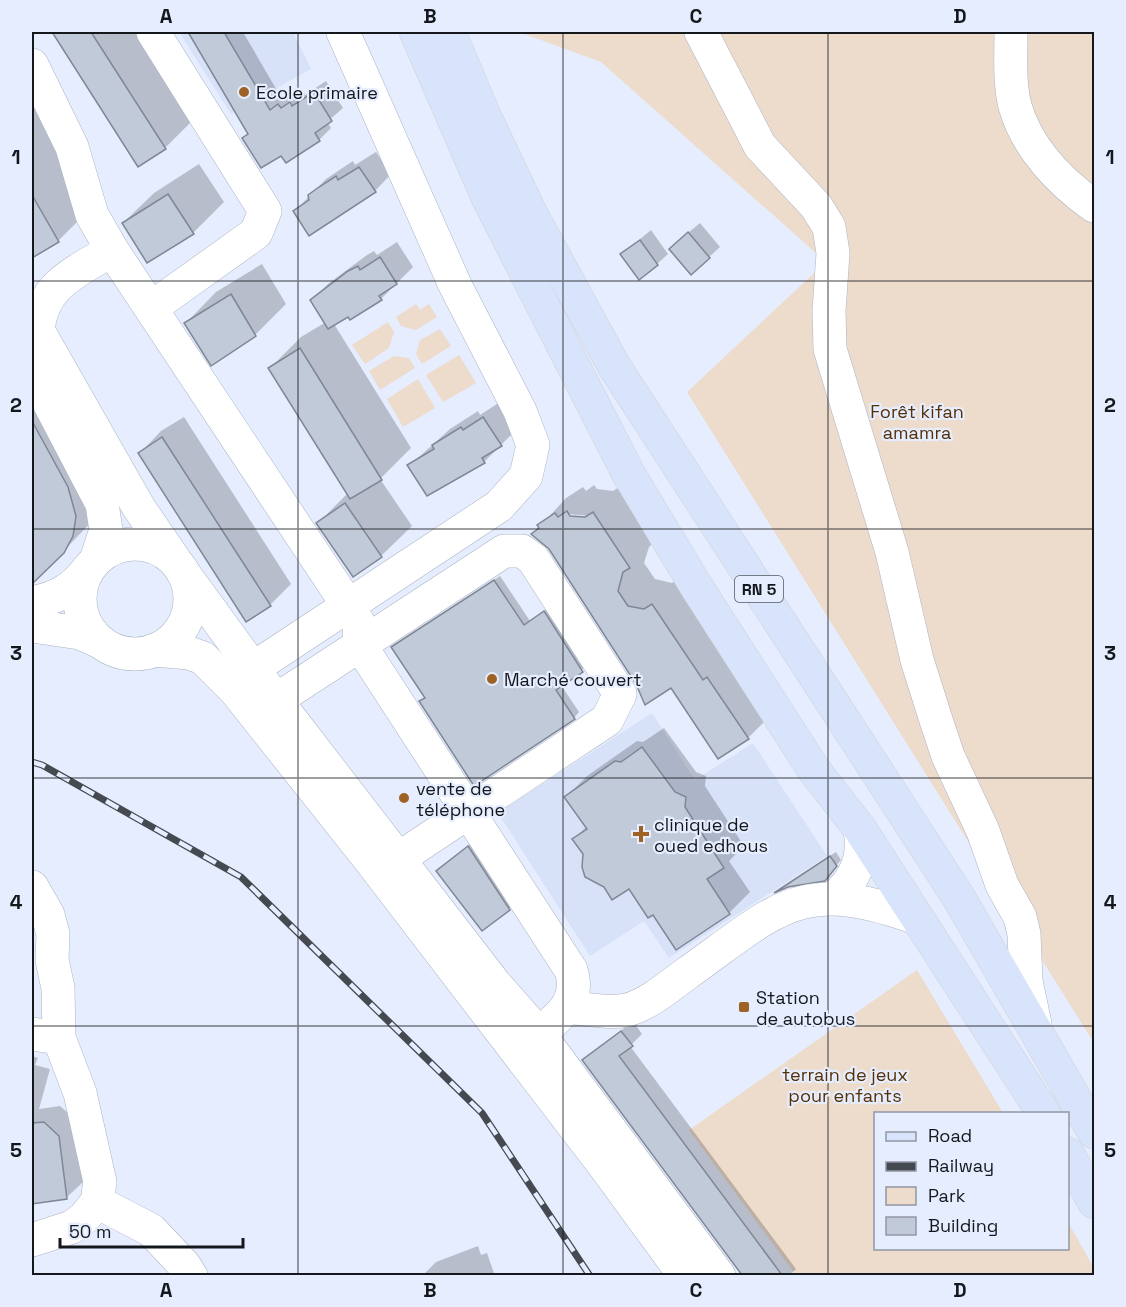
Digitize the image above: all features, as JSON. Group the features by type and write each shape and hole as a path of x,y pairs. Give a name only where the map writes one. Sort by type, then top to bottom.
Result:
{"main road":[{"name":"RN 5","path":"416,32 488,198 628,473 696,586 814,770 860,829 1043,1112"},
{"name":"RN 5","path":"449,32 484,115 531,214 614,366 959,898 1095,1132"},
{"path":"1069,1156 1095,1202"}],"street":[{"path":"151,308 256,233 265,211 153,32"},
{"path":"252,669 499,506 526,476 533,445 520,411 455,285 343,32"},
{"path":"701,32 760,146 816,206 829,227 833,253 829,311 830,349 892,552 916,660 948,756 983,831 1002,885 1020,917 1024,934 1026,981 1036,1032"},
{"path":"1011,32 1011,72 1015,106 1033,144 1058,177 1095,206"},
{"path":"32,65 72,147 92,215 112,250 349,607 359,624 360,645 571,970 575,981 574,993 568,1007 539,1034"},
{"path":"112,250 46,283 43,303 35,325 139,508 252,669 495,984 539,1034 719,1275"},
{"path":"32,370 77,451 96,489 106,517 105,539 80,591 80,603 86,624 100,642"},
{"path":"32,603 57,597 71,588 92,564 117,547 142,544 154,547 178,566 189,593 187,617 174,637 154,650"},
{"path":"276,700 504,551 522,551 533,559 620,694 607,720 398,859"},
{"path":"32,626 80,633 110,648 132,654 154,650 189,653 203,658 235,690 370,860 685,1275"},
{"path":"834,898 852,879 858,868 862,842 860,829"},
{"path":"32,887 48,915 53,934 52,960 58,988 45,1036 80,1094 99,1170 97,1202 84,1218 72,1227 32,1240"},
{"path":"568,1007 612,1011 641,1005 773,912 803,901 834,898 876,905 917,918"},
{"path":"97,1202 151,1230 191,1275"}],"shaded area":[{"name":"Ecole primaire","path":"179,32 293,32 311,69 231,114"},
{"path":"652,713 695,780 753,743 827,856 669,958 644,921 590,956 498,813"}],"green space":[{"name":"Forêt kifan amamra","path":"519,32 1094,32 1094,1043 687,392 826,262 601,62"},
{"path":"416,304 420,310 429,304 437,317 416,330 401,326 396,317"},
{"path":"388,322 394,332 389,348 365,364 352,345"},
{"path":"440,329 451,346 422,364 416,354 420,340"},
{"path":"459,355 476,383 443,402 426,375"},
{"path":"394,356 409,358 415,368 380,390 369,371"},
{"path":"418,379 435,408 403,427 387,399"},
{"name":"terrain de jeux pour enfants","path":"917,970 1002,1112 874,1112 874,1250 1069,1250 1069,1224 1094,1268 1094,1275 796,1275 689,1130"}],"building":[{"path":"52,32 91,32 166,149 138,167"},
{"path":"188,32 224,32 270,110 278,104 281,108 290,102 292,106 314,92 332,121 315,133 320,141 286,163 281,156 261,168 242,138 248,134"},
{"path":"359,167 376,192 309,236 293,211 309,200 308,195 319,187 336,176 338,180"},
{"path":"168,194 194,234 147,263 122,223"},
{"path":"32,195 59,242 32,258"},
{"path":"688,232 710,258 691,275 669,249"},
{"path":"640,240 658,265 639,280 620,254"},
{"path":"380,257 397,284 379,296 382,300 350,320 348,317 328,329 310,300 348,271 358,266 360,270"},
{"path":"231,294 256,336 211,366 184,323"},
{"path":"300,348 382,480 350,499 268,368"},
{"path":"483,417 502,446 482,458 485,463 427,496 407,465 434,449 432,445 461,427 463,430"},
{"path":"32,421 68,487 76,516 73,536 64,553 32,584"},
{"path":"162,437 271,606 246,622 138,453"},
{"path":"345,503 382,557 353,577 316,523"},
{"path":"567,511 570,516 585,517 593,512 630,568 623,572 618,591 628,606 644,609 652,604 703,680 707,677 749,739 718,759 671,688 645,705 636,684 549,549 531,534 539,528 537,525 555,513 558,517"},
{"name":"Marché couvert","path":"494,580 524,625 544,611 583,672 556,690 575,719 474,786 419,701 425,698 391,647"},
{"name":"clinique de oued edhous","path":"642,747 675,792 686,797 685,807 724,868 707,879 730,914 676,950 653,915 648,918 629,889 612,900 604,887 585,877 582,867 583,854 572,839 587,829 564,797 615,761 621,762"},
{"path":"468,846 510,910 482,931 436,871"},
{"path":"830,856 837,866 825,881 788,887 774,893"},
{"path":"621,1031 633,1046 619,1056 782,1275 742,1275 582,1060"},
{"path":"44,1122 59,1136 67,1199 32,1204 32,1123"}],"railway":[{"path":"32,762 42,765 241,877 482,1113 590,1276"}],"place":[{"name":"Ecole primaire","path":"244,92"},
{"name":"Marché couvert","path":"492,679"},
{"name":"vente de téléphone","path":"404,798"},
{"name":"clinique de oued edhous","path":"641,834"},
{"name":"Station de autobus","path":"744,1007"}]}
